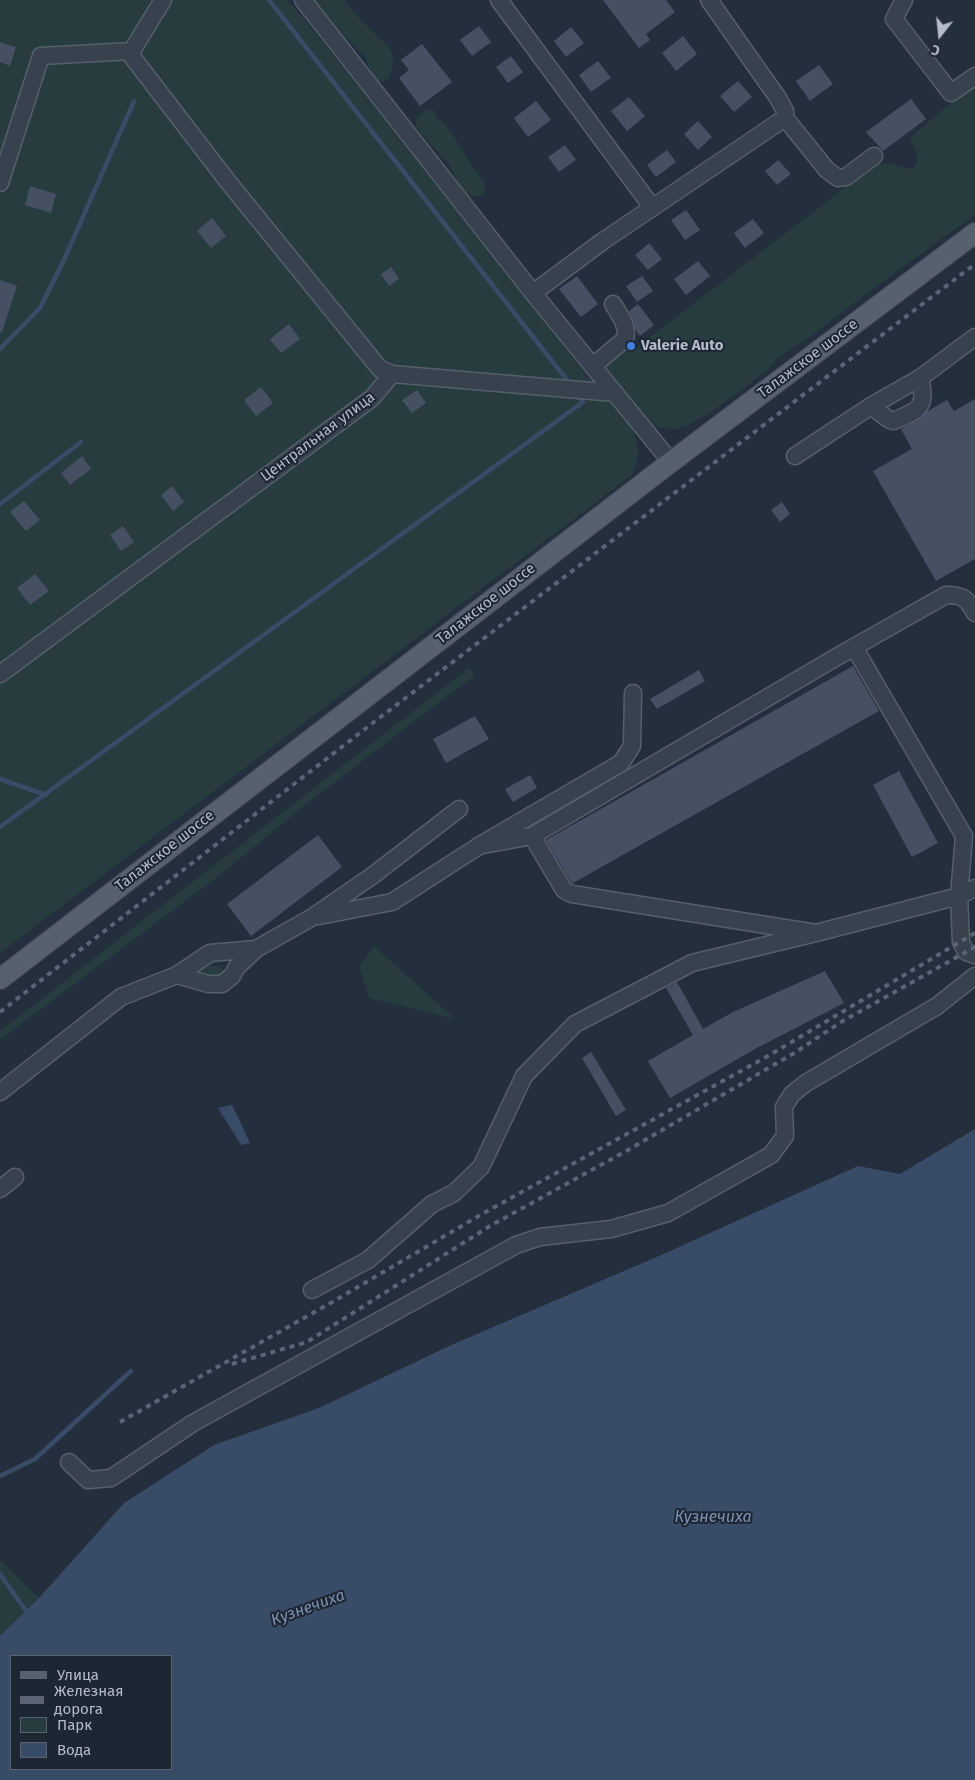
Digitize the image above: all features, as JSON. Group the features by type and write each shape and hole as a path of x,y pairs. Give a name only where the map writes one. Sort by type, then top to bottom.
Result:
{"main road":[{"name":"Талажское шоссе","path":"0,979 671,462 975,233"}],"lane":[{"path":"163,0 130,54 229,182 380,369 392,374 615,393"},
{"path":"303,0 533,293 671,462"},
{"path":"499,0 652,207"},
{"path":"904,0 894,19 951,93 975,76"},
{"path":"718,3 778,98 785,111 785,118 826,170 838,178 846,177 874,156"},
{"path":"0,182 41,56 132,51"},
{"path":"533,293 603,241 785,118"},
{"path":"593,366 625,339 627,333 614,304"},
{"path":"795,456 871,406 920,378 975,337"},
{"name":"Центральная улица","path":"0,674 372,398 392,374"},
{"path":"871,406 893,421 915,411 922,403 924,396 920,378"},
{"path":"478,846 532,836 946,595 960,595 970,603 975,612"},
{"path":"854,647 969,833 960,896 961,942 966,952 975,955"},
{"path":"311,918 392,902 478,846 621,763 632,746 633,693"},
{"path":"177,975 208,984 222,984 232,976 237,967 256,949 311,918 372,876 459,809"},
{"path":"532,836 564,890 572,894 816,933"},
{"path":"312,1290 368,1260 432,1204 454,1193 481,1167 524,1076 575,1024 692,963 960,896 975,888"},
{"path":"0,1092 121,996 177,975 210,953 256,949"},
{"path":"69,1462 88,1480 111,1478 193,1423 516,1245 540,1237 611,1229 668,1213 771,1155 785,1136 784,1107 792,1094 806,1083 937,1006 975,976"},
{"path":"0,1189 14,1177"}],"green space":[{"path":"0,0 287,0 310,26 588,377 629,423 638,445 638,456 632,475 0,953"},
{"path":"314,0 344,0 359,18 384,42 392,54 393,61 392,70 387,80 382,82 377,80 369,68 364,55 344,36"},
{"path":"975,86 975,215 782,355 768,370 710,413 686,426 673,430 651,425 606,370 607,362 623,346 629,353 876,164 890,164 912,169 917,163 917,154 910,138 940,112"},
{"path":"431,109 436,112 436,117 451,132 486,184 483,195 471,196 458,186 453,172 446,161 416,126 416,119 425,110"},
{"path":"469,668 475,675 314,798 212,881 0,1040 0,1031"},
{"path":"374,946 455,1019 369,998 359,967"},
{"path":"201,966 217,966 224,970 224,975 218,979 191,974"},
{"path":"0,1560 39,1598 0,1636"}],"water":[{"path":"232,1105 250,1143 241,1145 218,1108"},
{"name":"Кузнечиха","path":"975,1129 975,1780 0,1780 0,1636 39,1598 124,1503 214,1445 319,1408 449,1346 659,1256 858,1166 900,1174"}],"building":[{"path":"603,0 666,0 675,12 646,34 650,40 639,48"},
{"path":"479,26 491,42 472,56 460,40"},
{"path":"571,27 584,43 566,57 554,41"},
{"path":"683,36 697,54 676,71 662,53"},
{"path":"0,42 16,47 10,66 0,62"},
{"path":"422,44 452,82 420,106 399,78 409,70 401,60"},
{"path":"511,56 523,72 508,83 496,67"},
{"path":"598,61 611,78 591,92 579,75"},
{"path":"819,65 833,84 810,101 796,81"},
{"path":"738,81 752,97 734,112 720,96"},
{"path":"629,97 645,116 627,131 611,111"},
{"path":"911,99 926,119 883,151 866,132"},
{"path":"536,101 551,120 528,137 514,118"},
{"path":"698,121 712,137 698,150 684,134"},
{"path":"565,145 576,160 559,172 548,157"},
{"path":"667,150 676,162 656,177 647,165"},
{"path":"778,160 791,174 777,185 765,171"},
{"path":"30,186 56,194 51,213 25,205"},
{"path":"686,210 700,230 685,240 671,220"},
{"path":"212,218 226,236 211,248 197,231"},
{"path":"753,219 764,233 745,248 734,233"},
{"path":"649,243 662,259 648,270 635,255"},
{"path":"698,261 710,276 686,295 674,279"},
{"path":"391,267 399,279 389,286 381,274"},
{"path":"577,276 598,304 581,317 559,289"},
{"path":"642,276 653,291 637,302 626,286"},
{"path":"0,280 17,286 2,332 0,332"},
{"path":"638,304 654,325 640,336 636,331 629,311"},
{"path":"289,324 300,339 281,353 270,339"},
{"path":"261,387 273,403 256,416 244,400"},
{"path":"417,390 426,403 412,413 402,400"},
{"path":"975,399 975,559 936,581 873,471 912,449 901,429 920,419 928,411 947,400 954,411"},
{"path":"82,456 91,469 70,485 61,473"},
{"path":"172,486 184,502 173,511 161,495"},
{"path":"24,501 40,520 26,531 10,512"},
{"path":"782,502 790,514 780,522 771,510"},
{"path":"123,526 134,542 121,551 110,535"},
{"path":"35,574 49,591 30,605 17,588"},
{"path":"853,666 879,711 573,883 571,882 546,840"},
{"path":"699,670 705,681 657,709 650,699"},
{"path":"475,716 489,739 446,763 433,739"},
{"path":"899,771 938,843 912,857 873,785"},
{"path":"530,775 537,788 513,802 505,789"},
{"path":"318,835 342,867 251,936 227,904"},
{"path":"825,971 844,1003 755,1049 670,1098 648,1061 693,1035 666,988 677,982 703,1029 733,1012"},
{"path":"591,1052 626,1110 616,1116 582,1058"}],"waterway":[{"path":"269,0 570,384"},
{"path":"0,349 40,308 64,260 134,101"},
{"path":"0,827 583,402 577,395"},
{"path":"0,504 81,442"},
{"path":"0,779 46,795"},
{"path":"0,1476 35,1459 131,1371"},
{"path":"0,1574 26,1611"}],"railway":[{"path":"0,1012 374,722 975,264"},
{"path":"120,1422 334,1301 482,1214 768,1056 975,933"},
{"path":"232,1364 307,1342 490,1226 628,1150 796,1052 841,1022 975,947"}],"place":[{"name":"Valerie Auto","path":"631,346"}]}
